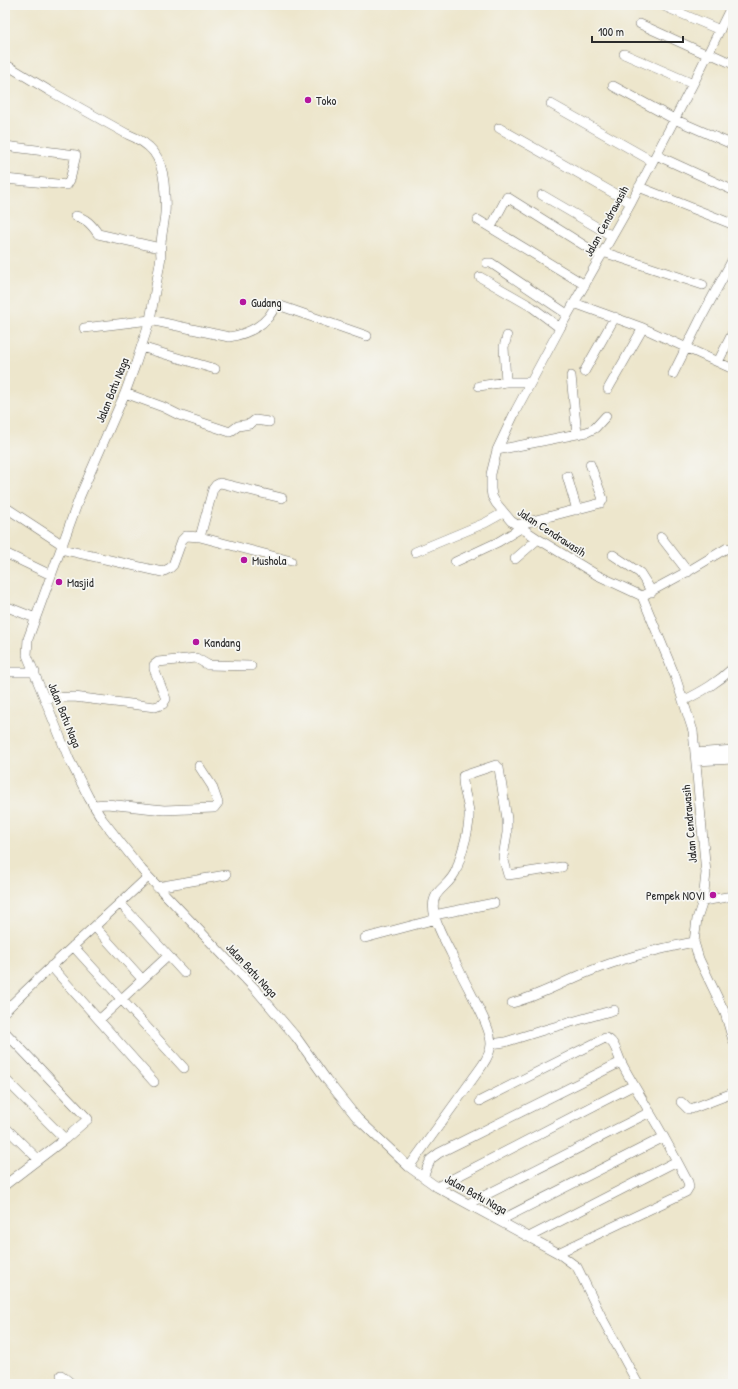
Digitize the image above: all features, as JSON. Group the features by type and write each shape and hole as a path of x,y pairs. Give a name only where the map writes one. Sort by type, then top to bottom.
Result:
{"street":[{"name":"Jalan Cendrawasih","path":"732,5 694,84 674,119 631,203 567,314 497,450 491,474 491,489 496,503 504,513 519,526 597,575 642,596 666,654 693,731 706,873 703,901 697,919 694,942 699,959 729,1011 733,1040"},
{"path":"666,7 720,30"},
{"path":"640,24 733,64"},
{"path":"624,54 694,84"},
{"name":"Jalan Batu Naga","path":"5,64 127,134 140,139 152,150 160,161 163,173 165,213 160,248 161,256 150,320 125,393 80,496 34,618 28,638 26,651 69,759 93,805 122,845 157,887 257,991 296,1037 326,1079 358,1119 409,1167 437,1187 558,1253 577,1268 638,1384"},
{"path":"613,86 674,119 729,143"},
{"path":"551,104 654,158 730,189"},
{"path":"499,128 631,203"},
{"path":"5,146 76,155 70,180 67,185 5,179"},
{"path":"639,187 732,224"},
{"path":"542,195 612,236"},
{"path":"491,227 507,197 602,254 703,285"},
{"path":"75,216 83,217 98,234 160,248"},
{"path":"478,220 584,285"},
{"path":"673,374 733,259"},
{"path":"487,263 491,263 567,314"},
{"path":"480,277 532,307 560,328"},
{"path":"574,303 643,328 733,369"},
{"path":"84,328 150,320 229,338 241,335 267,321 276,305 278,305 366,336"},
{"path":"584,372 615,317"},
{"path":"608,389 643,328"},
{"path":"718,362 733,332"},
{"path":"506,382 504,347 507,336"},
{"path":"141,347 215,369"},
{"path":"570,376 577,434"},
{"path":"479,386 506,382 531,382"},
{"path":"125,393 179,415 230,432 238,426 250,424 255,420 269,422"},
{"path":"497,450 586,432 592,430 606,416"},
{"path":"456,562 498,542 519,526 577,510 603,501 590,464"},
{"path":"566,476 577,510"},
{"path":"200,537 213,489 216,484 220,483 282,498"},
{"path":"5,507 62,547 162,572 173,565 183,538 186,536 200,537 291,561"},
{"path":"415,552 480,525 504,513"},
{"path":"661,537 688,572"},
{"path":"515,559 538,539"},
{"path":"642,596 688,572 727,548 732,550 733,555"},
{"path":"5,554 51,575"},
{"path":"613,555 640,573 652,592"},
{"path":"5,606 34,618"},
{"path":"45,698 74,697 155,707 163,704 166,699 154,669 154,666 158,662 196,658 208,665 250,666"},
{"path":"683,701 708,688 733,668"},
{"path":"5,672 35,672"},
{"path":"696,757 733,750"},
{"path":"696,757 733,759"},
{"path":"409,1167 482,1066 487,1058 491,1044 482,1013 469,990 435,917 433,900 455,873 468,824 468,807 462,777 496,765 500,770 507,820 507,833 503,857 509,879 562,867"},
{"path":"93,805 107,804 164,810 214,808 218,803 212,786 200,766"},
{"path":"157,887 226,875"},
{"path":"5,1011 148,876"},
{"path":"703,901 733,896"},
{"path":"120,903 184,973"},
{"path":"365,938 435,917 494,903"},
{"path":"95,927 142,979"},
{"path":"512,1003 534,997 602,966 669,947 694,942"},
{"path":"73,946 184,1068"},
{"path":"99,1020 168,956"},
{"path":"51,966 154,1082"},
{"path":"491,1044 505,1042 614,1010"},
{"path":"5,1032 88,1119 66,1139 7,1180"},
{"path":"480,1101 605,1038 610,1039 613,1042 621,1062 688,1182 689,1187 686,1192 558,1253"},
{"path":"424,1177 431,1159 438,1153 621,1062"},
{"path":"5,1079 66,1139"},
{"path":"437,1187 634,1085"},
{"path":"681,1102 690,1110 733,1093"},
{"path":"468,1204 650,1112"},
{"path":"5,1127 38,1159"},
{"path":"499,1221 664,1137"},
{"path":"529,1237 677,1161"},
{"path":"61,1375 72,1384"}],"place":[{"name":"Toko","path":"308,100"},
{"name":"Gudang","path":"243,302"},
{"name":"Mushola","path":"244,560"},
{"name":"Masjid","path":"59,582"},
{"name":"Kandang","path":"196,642"},
{"name":"Pempek NOVI","path":"713,895"}]}
